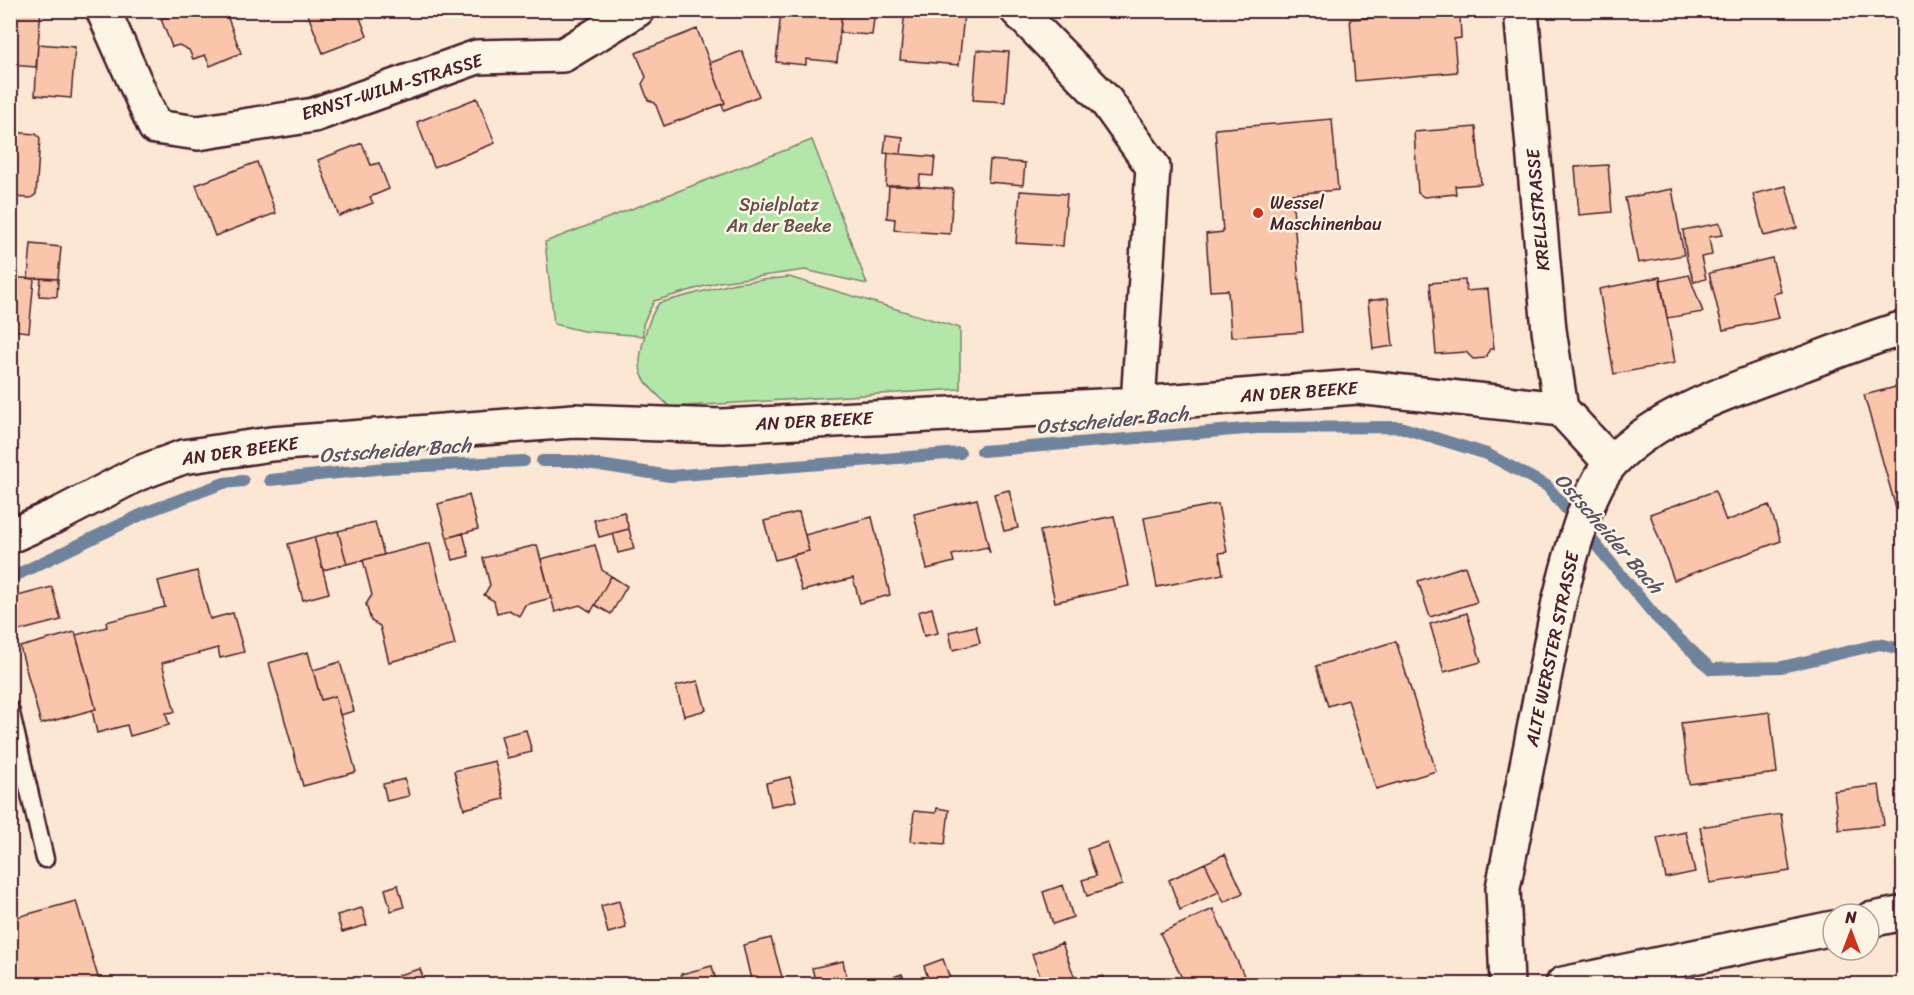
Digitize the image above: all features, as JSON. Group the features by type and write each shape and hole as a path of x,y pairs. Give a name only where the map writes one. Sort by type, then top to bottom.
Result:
{"street":[{"name":"ERNST-WILM-STRASSE","path":"104,10 155,127 198,133 314,115 477,57 563,55 637,10"},
{"path":"1017,10 1106,101 1153,167 1138,404"},
{"name":"KRELLSTRASSE","path":"1521,10 1549,330 1561,409"},
{"name":"ALTE WERSTER STRASSE","path":"1507,984 1503,888 1571,555 1594,490 1611,463 1644,435 1716,396 1904,328"},
{"name":"AN DER BEEKE","path":"10,536 62,513 137,474 183,457 271,444 574,421 722,426 1138,404 1357,387 1561,409"},
{"path":"1561,409 1611,463"},
{"path":"1881,918 1904,913"},
{"path":"1563,984 1821,930"}],"lane":[{"path":"10,709 45,860"}],"green space":[{"name":"Spielplatz An der Beeke","path":"812,140 867,284 805,270 719,282 654,301 643,324 643,336 583,331 554,324 545,242"},
{"path":"789,277 960,328 960,389 670,407 654,392 642,375 640,359 647,327 659,303 735,283"}],"building":[{"path":"10,10 41,10 36,67 10,65"},
{"path":"183,10 225,10 241,53 210,66 205,55 193,59 189,50 179,45 172,47 161,19"},
{"path":"306,10 357,10 367,36 323,53"},
{"path":"781,10 842,10 837,62 806,59 806,65 776,62"},
{"path":"842,10 875,10 872,35 840,33"},
{"path":"905,10 964,14 959,65 900,60"},
{"path":"1306,10 1353,10 1353,12 1306,16"},
{"path":"1406,10 1428,10 1428,14 1452,12 1452,17 1460,16 1461,38 1454,39 1457,72 1355,81 1350,19 1406,16"},
{"path":"697,29 725,103 664,126 655,103 648,100 642,84 646,77 636,53"},
{"path":"38,44 75,47 71,98 35,95"},
{"path":"977,50 1009,52 1005,102 973,100"},
{"path":"742,51 759,96 724,110 722,105 725,103 710,63"},
{"path":"477,98 495,143 434,167 417,122"},
{"name":"Wessel Maschinenbau","path":"1332,119 1338,190 1292,194 1303,332 1231,337 1228,290 1210,291 1206,234 1223,232 1215,129"},
{"path":"1476,127 1481,184 1455,186 1456,194 1424,197 1418,193 1414,132"},
{"path":"10,132 36,134 40,138 36,194 31,198 10,197"},
{"path":"886,135 903,137 901,154 884,153"},
{"path":"362,143 371,165 379,163 389,189 370,197 373,203 339,216 318,160"},
{"path":"888,153 935,157 933,176 920,175 919,186 886,186"},
{"path":"990,160 1025,163 1023,185 988,182"},
{"path":"257,162 276,213 215,236 196,185"},
{"path":"1608,165 1612,212 1579,215 1575,167"},
{"path":"889,186 953,189 950,234 894,230 895,219 887,218"},
{"path":"1786,186 1797,228 1764,236 1753,194"},
{"path":"1672,189 1684,255 1638,263 1625,198"},
{"path":"1020,191 1067,194 1063,246 1016,243"},
{"path":"1720,223 1723,235 1709,237 1712,255 1701,257 1706,279 1694,282 1687,260 1683,230"},
{"path":"31,244 61,247 58,279 28,278"},
{"path":"1772,258 1781,292 1773,294 1779,318 1723,330 1709,273"},
{"path":"1689,275 1703,312 1667,318 1660,281"},
{"path":"10,277 34,279 29,332 10,330"},
{"path":"1660,277 1675,363 1614,374 1599,289"},
{"path":"41,278 58,279 57,297 39,296"},
{"path":"1465,280 1466,291 1488,289 1494,349 1490,349 1485,358 1473,359 1466,352 1436,354 1430,283"},
{"path":"1388,298 1393,346 1373,349 1368,301"},
{"path":"1904,385 1904,525 1901,526 1864,395"},
{"path":"1009,490 1018,528 1004,531 994,494"},
{"path":"1715,491 1726,521 1769,505 1781,541 1674,580 1650,514"},
{"path":"469,495 478,529 447,538 438,504"},
{"path":"977,499 990,553 987,547 952,555 954,562 927,569 914,514"},
{"path":"1218,504 1227,552 1219,553 1223,574 1157,587 1144,518"},
{"path":"624,512 629,529 599,537 594,520"},
{"path":"799,512 809,551 775,560 764,521"},
{"path":"1114,516 1129,586 1055,602 1040,531"},
{"path":"872,517 890,595 860,603 853,578 802,591 792,555 809,551 805,535"},
{"path":"375,522 384,555 347,564 338,531"},
{"path":"629,529 634,549 618,553 613,533"},
{"path":"338,531 347,564 323,570 314,537"},
{"path":"463,533 469,556 453,560 447,538"},
{"path":"314,537 329,593 303,600 288,544"},
{"path":"430,543 455,645 389,662 380,626 371,621 366,604 372,595 363,560"},
{"path":"537,545 551,598 525,605 519,616 509,610 497,613 494,601 484,595 490,585 483,558"},
{"path":"595,545 602,570 611,576 591,612 580,605 555,612 541,559"},
{"path":"1465,566 1477,602 1430,617 1418,581"},
{"path":"197,571 210,619 233,613 244,652 220,658 218,648 162,663 175,712 166,713 169,725 130,736 127,725 97,733 92,710 96,709 76,635 107,627 106,622 165,607 158,581"},
{"path":"611,576 627,586 611,614 595,605"},
{"path":"52,587 61,620 10,633 10,598"},
{"path":"932,608 938,633 924,636 918,612"},
{"path":"1467,613 1481,662 1444,672 1430,624"},
{"path":"976,626 980,643 953,650 949,632"},
{"path":"75,632 96,709 41,724 20,647"},
{"path":"1396,641 1436,771 1376,789 1348,700 1328,706 1316,666"},
{"path":"308,652 321,700 335,696 356,772 303,786 269,663"},
{"path":"340,662 354,711 340,715 335,696 321,700 313,670"},
{"path":"698,681 706,710 684,716 676,686"},
{"path":"1770,712 1777,773 1689,784 1681,723"},
{"path":"526,730 532,752 507,758 501,736"},
{"path":"495,761 504,799 464,809 454,771"},
{"path":"790,777 796,801 771,806 766,783"},
{"path":"405,779 409,796 387,801 383,784"},
{"path":"1879,785 1884,825 1839,830 1834,791"},
{"path":"937,808 949,810 945,844 911,841 914,811 936,813"},
{"path":"1781,814 1790,871 1710,883 1700,827"},
{"path":"1686,832 1695,872 1666,878 1657,838"},
{"path":"1107,842 1122,885 1087,896 1082,880 1096,876 1087,849"},
{"path":"1225,854 1243,893 1224,902 1205,863"},
{"path":"1205,863 1219,892 1180,910 1169,880"},
{"path":"398,885 404,907 391,911 385,889"},
{"path":"1063,885 1073,917 1053,924 1043,892"},
{"path":"76,901 100,984 10,984 10,919"},
{"path":"619,901 626,928 608,933 601,906"},
{"path":"362,908 367,925 342,932 337,915"},
{"path":"1213,909 1248,984 1185,984 1160,933"},
{"path":"771,938 784,984 752,984 743,945"},
{"path":"1062,943 1077,984 1043,984 1032,954"},
{"path":"943,959 952,984 930,984 924,966"},
{"path":"843,961 848,984 816,984 812,968"},
{"path":"712,966 717,984 684,984 681,974"},
{"path":"420,969 425,983 401,984 398,975"},
{"path":"902,974 905,984 875,984 875,983"},
{"path":"1103,976 1106,984 1081,984"}],"waterway":[{"name":"Ostscheider Bach","path":"982,451 1257,428 1400,427 1487,454 1547,486 1656,617 1711,669 1782,667 1880,644 1904,650"},
{"name":"Ostscheider Bach","path":"542,461 574,461 670,476 960,453"},
{"name":"Ostscheider Bach","path":"270,480 386,468 524,461"},
{"name":"Ostscheider Bach","path":"10,578 149,511 224,483 243,481"}],"place":[{"name":"Wessel Maschinenbau","path":"1258,213"}]}
